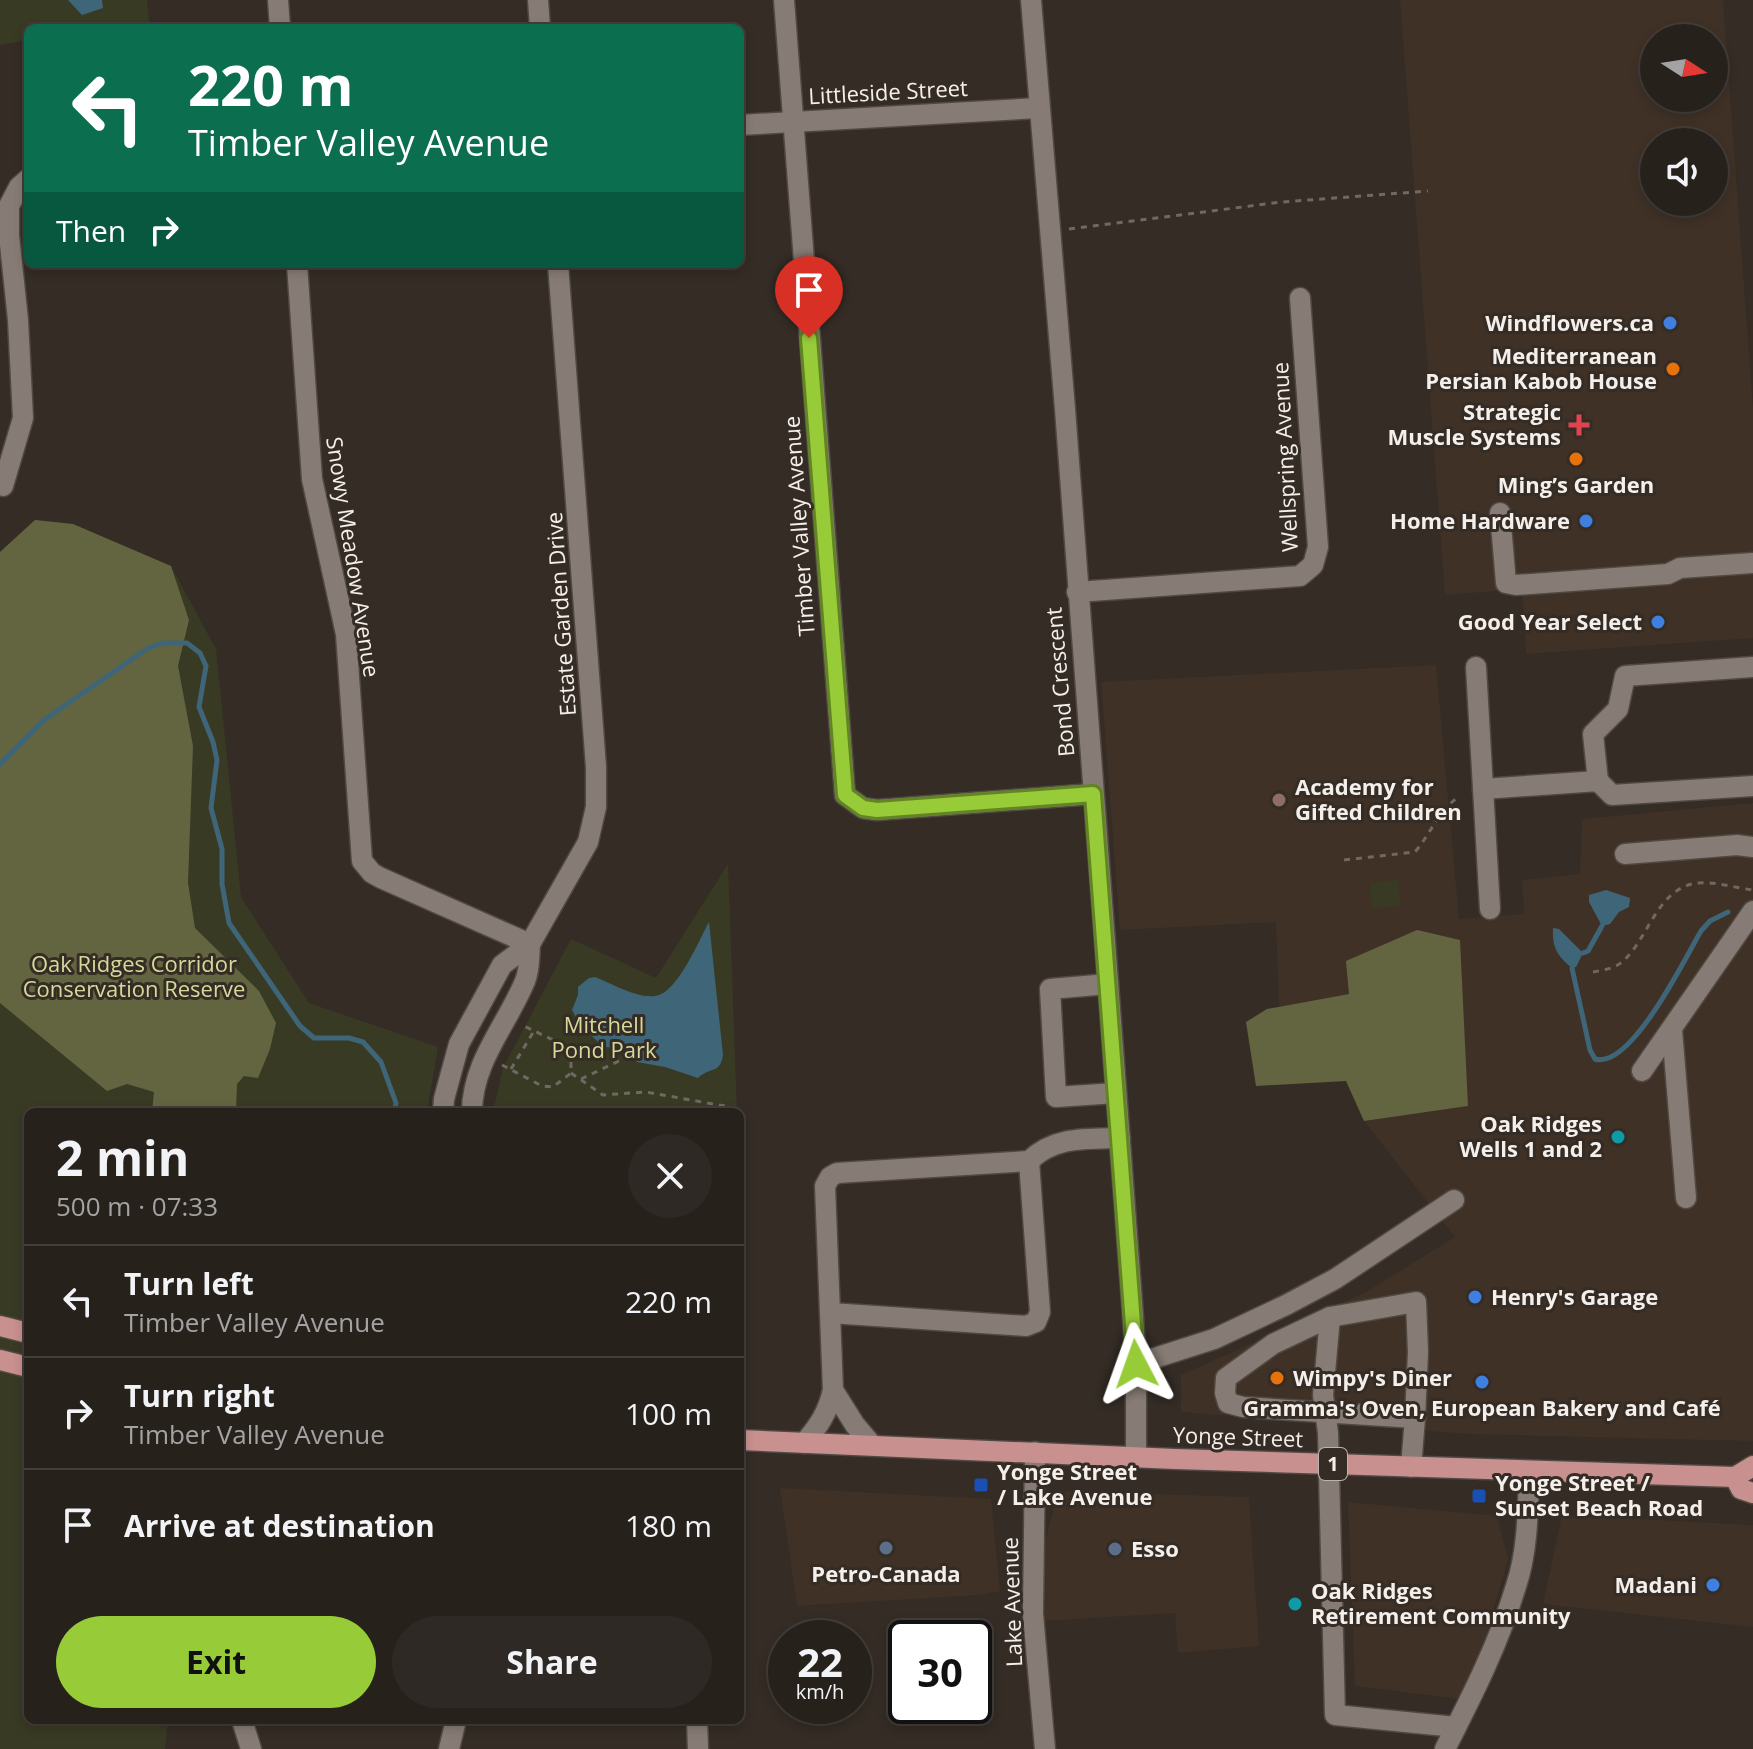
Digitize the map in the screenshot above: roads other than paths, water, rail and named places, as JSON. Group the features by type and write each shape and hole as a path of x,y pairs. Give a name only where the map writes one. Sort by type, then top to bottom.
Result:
{"main road":[{"path":"0,1326 24,1332"},
{"path":"0,1360 24,1366"},
{"name":"Yonge Street","path":"744,1440 1529,1471 1744,1471 1741,1489 1753,1493"}],"street":[{"path":"278,0 280,24"},
{"path":"538,0 540,24"},
{"name":"Timber Valley Avenue","path":"784,0 845,795 863,808 877,810 1093,794"},
{"name":"Bond Crescent","path":"1031,0 1120,1138 1136,1364 1136,1457"},
{"name":"Littleside Street","path":"744,125 1039,108"},
{"path":"3,486 23,418 9,206 24,183"},
{"name":"Snowy Meadow Avenue","path":"297,268 312,479 346,634 362,861 381,878 530,944"},
{"name":"Estate Garden Drive","path":"443,1108 459,1044 502,965 530,944 588,842 597,790 558,268"},
{"name":"Wellspring Avenue","path":"1077,592 1300,576 1313,565 1318,547 1300,298"},
{"path":"1500,513 1506,583 1516,585 1668,574 1680,568 1753,563"},
{"path":"1476,667 1490,909"},
{"path":"1753,667 1625,676 1618,709 1593,734 1598,781 1612,795 1753,786"},
{"path":"1483,789 1598,781"},
{"path":"1625,854 1663,842 1753,847"},
{"path":"1642,1071 1753,911"},
{"name":"Estate Garden Drive","path":"472,1108 485,1055 527,979 530,944"},
{"path":"1108,984 1050,989 1056,1097 1116,1093"},
{"path":"1672,1030 1686,1198"},
{"path":"804,1443 829,1409 833,1390 825,1186 830,1177 837,1173 1029,1161 1057,1142 1120,1138"},
{"path":"830,1313 1026,1326 1036,1322 1040,1312 1029,1161"},
{"path":"1136,1364 1214,1339 1286,1305 1335,1279 1454,1200"},
{"path":"1411,1467 1415,1418 1418,1352 1416,1302 1330,1317 1273,1344 1226,1378 1228,1403 1243,1407 1415,1418"},
{"path":"1330,1317 1323,1395 1328,1464 1335,1715 1456,1727"},
{"path":"833,1390 872,1445"},
{"name":"Lake Avenue","path":"1035,1452 1033,1614 1045,1749"},
{"path":"1445,1749 1484,1674 1517,1584 1528,1510 1529,1471"},
{"path":"243,1724 251,1749"},
{"path":"449,1749 455,1724"},
{"path":"697,1724 698,1749"}],"water":[{"path":"68,0 102,0 103,8 82,15"},
{"path":"1606,890 1630,898 1629,907 1619,912 1610,924 1602,926 1589,902 1589,895"},
{"path":"709,922 723,1055 717,1068 698,1078 637,1062 624,1048 603,1047 579,1023 572,1010 578,987 589,978 595,977 640,995 663,993 679,976"},
{"path":"1553,928 1559,929 1583,953 1576,967 1572,968 1556,951"}],"waterway":[{"path":"0,764 44,720 148,648 163,643 187,643 200,653 206,666 199,707 217,760 211,808 222,849 222,884 229,923 300,1026 314,1038 349,1038 363,1042 381,1062 396,1103 395,1108"},
{"path":"1572,968 1590,1050 1595,1059 1609,1058 1624,1047 1656,1009 1701,931 1710,921 1728,912"},
{"path":"1583,953 1588,951 1602,926"}],"place":[{"name":"Windflowers.ca","path":"1670,323"},
{"name":"Mediterranean Persian Kabob House","path":"1673,369"},
{"name":"Strategic Muscle Systems","path":"1579,425"},
{"name":"Ming’s Garden","path":"1576,459"},
{"name":"Home Hardware","path":"1586,521"},
{"name":"Good Year Select","path":"1658,622"},
{"name":"Academy for Gifted Children","path":"1279,800"},
{"name":"Oak Ridges Wells 1 and 2","path":"1618,1137"},
{"name":"Henry's Garage","path":"1475,1297"},
{"name":"Wimpy's Diner","path":"1277,1378"},
{"name":"Gramma's Oven, European Bakery and Café","path":"1482,1382"},
{"name":"Yonge Street / Lake Avenue","path":"981,1485"},
{"name":"Yonge Street / Sunset Beach Road","path":"1479,1496"},
{"name":"Petro-Canada","path":"886,1548"},
{"name":"Esso","path":"1115,1549"},
{"name":"Madani","path":"1713,1585"},
{"name":"Oak Ridges Retirement Community","path":"1295,1604"}],"park label":[{"name":"Oak Ridges Corridor Conservation Reserve","path":"134,976"},
{"name":"Mitchell Pond Park","path":"604,1038"}]}
